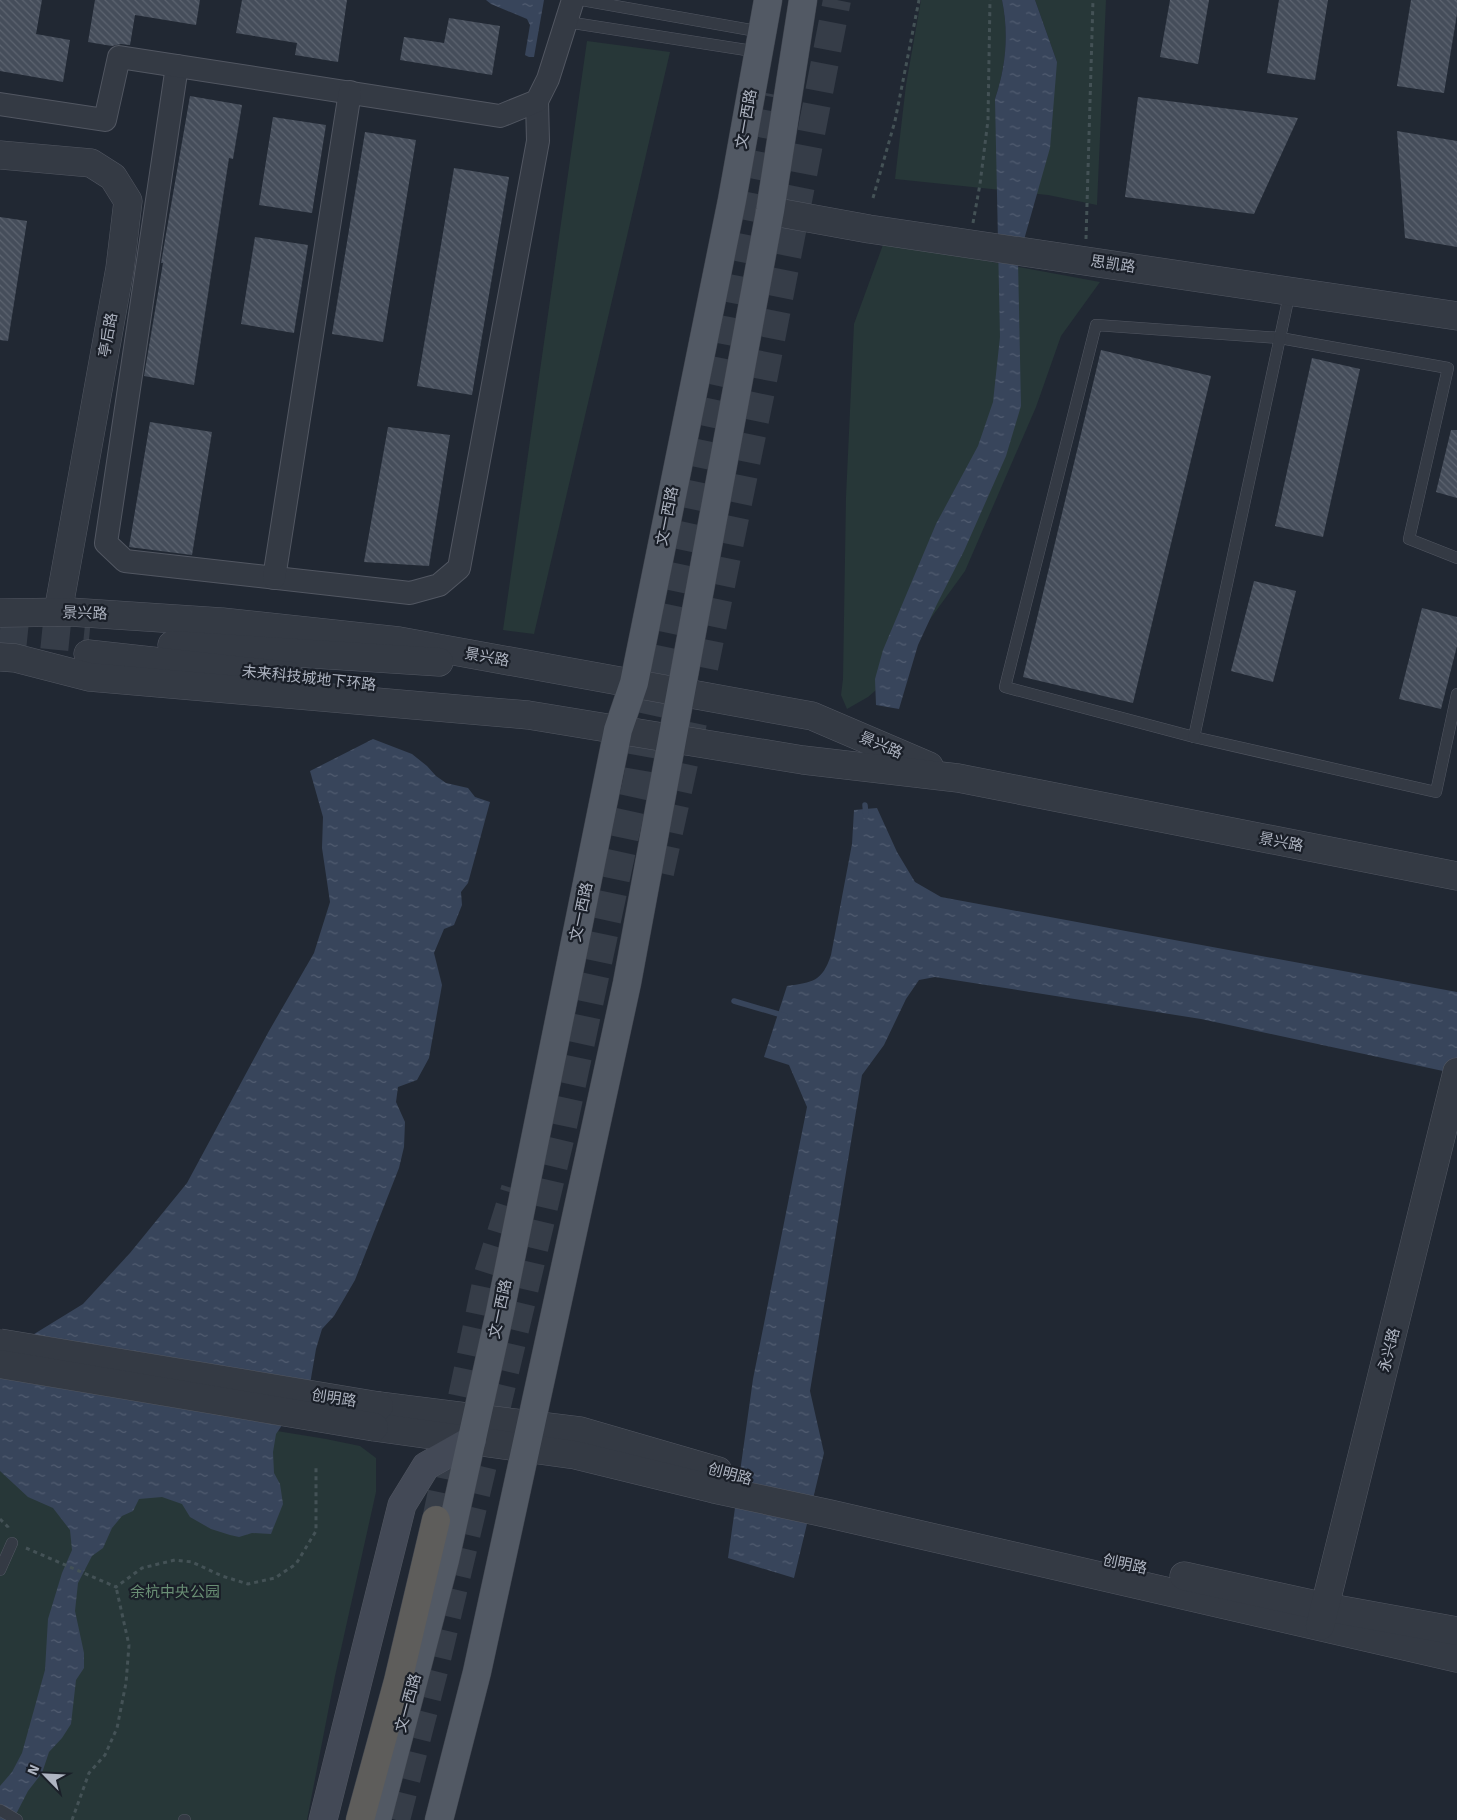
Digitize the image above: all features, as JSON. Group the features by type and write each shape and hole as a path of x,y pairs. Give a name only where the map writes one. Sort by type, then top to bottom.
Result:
{"highway":[{"path":"360,1820 398,1681 436,1520"}],"main road":[{"name":"文一西路","path":"377,1820 445,1560 502,1303 618,730 634,683 732,200 768,0"},
{"path":"439,1820 477,1672 627,983 770,211 803,0"},
{"path":"323,1820 402,1505 426,1466 474,1430"}],"street":[{"path":"177,66 106,542 125,561 410,592 440,585 459,568 538,141 537,101 548,79 567,22 572,0"},
{"path":"0,104 105,120 119,57 500,116 537,101"},
{"path":"274,578 350,92"},
{"name":"亭后路","path":"0,155 91,163 112,177 128,201 120,268 58,612"},
{"name":"思凯路","path":"770,211 869,229 1457,316"},
{"name":"景兴路","path":"0,613 58,612 222,622 399,641 812,716 958,778"},
{"name":"未来科技城地下环路","path":"528,715 410,689 88,646 530,665"},
{"name":"景兴路","path":"0,657 14,658 89,677 528,715 803,760 958,778 1457,876"},
{"name":"永兴路","path":"1322,1617 1455,1080"},
{"name":"创明路","path":"0,1343 378,1420"},
{"name":"创明路","path":"0,1364 378,1420 528,1437 575,1455 722,1482 1322,1617 1457,1658"},
{"name":"创明路","path":"1322,1617 1457,1631"}],"lane":[{"path":"582,0 760,42"},
{"path":"567,22 760,42"},
{"path":"1194,737 1290,291"},
{"path":"1457,558 1409,539 1448,368 1280,338 1096,325 1005,687 1194,737 1436,792 1457,694"},
{"path":"0,1570 12,1542"},
{"path":"0,1810 17,1820"}],"path":[{"path":"872,198 896,121 919,0"},
{"path":"980,245 980,184 988,120 990,0"},
{"path":"1077,259 1093,0"},
{"path":"116,1587 142,1568 176,1560 192,1562 222,1576 248,1584 275,1578 296,1564 316,1530 316,1468"},
{"path":"12,1542 116,1587"},
{"path":"72,1820 89,1773 105,1755 117,1728 126,1683 129,1645 116,1587"}],"green space":[{"path":"921,0 1002,0 1006,37 1002,75 995,99 1057,62 1035,0 1106,0 1097,205 1048,195 895,179 906,85"},
{"path":"587,41 670,52 534,634 503,630"},
{"path":"884,242 1100,282 1061,336 1036,407 965,571 883,684 868,697 847,709 841,695 843,679 846,497 854,324"},
{"name":"余杭中央公园","path":"0,1386 326,1439 360,1446 376,1458 376,1492 335,1676 307,1820 0,1820"}],"water":[{"path":"486,0 544,0 534,57 525,55 530,25 527,19 491,4"},
{"path":"1002,0 1035,0 1057,62 1050,148 1018,261 1021,406 1006,456 964,551 918,645 899,709 876,705 875,679 883,650 936,524 978,446 993,402 1000,337 995,99 1002,75 1006,37"},
{"path":"373,739 412,754 446,783 468,788 475,797 490,802 468,883 461,892 462,905 454,925 444,929 434,953 442,985 429,1058 417,1080 398,1087 396,1102 405,1122 404,1147 399,1168 355,1280 334,1316 322,1329 316,1349 310,1384 276,1434 273,1452 274,1473 280,1484 283,1504 271,1534 252,1533 239,1537 211,1529 190,1517 182,1504 162,1497 139,1499 133,1511 122,1516 112,1528 103,1548 92,1556 78,1583 75,1611 84,1653 84,1668 76,1680 71,1724 62,1738 49,1752 42,1773 28,1791 13,1820 0,1820 0,1786 12,1772 22,1753 45,1670 48,1619 62,1573 72,1550 70,1530 53,1508 28,1497 0,1471 0,1355 83,1304 130,1253 187,1183 269,1031 314,953 330,902 322,848 323,817 310,771"},
{"path":"877,808 897,852 915,882 941,897 1457,992 1457,1074 1201,1019 935,977 919,980 906,999 884,1045 862,1075 810,1391 824,1453 794,1578 728,1558 753,1379 807,1107 789,1065 764,1057 787,986 810,982 820,976 828,964 852,844 854,810"}],"building":[{"path":"0,0 42,0 36,34 70,40 63,82 0,71"},
{"path":"95,0 200,0 196,25 135,15 130,45 112,46 88,42"},
{"path":"242,0 347,0 338,62 295,55 297,43 236,33"},
{"path":"1170,0 1209,0 1198,64 1160,57"},
{"path":"1279,0 1328,0 1315,80 1267,73"},
{"path":"1411,0 1457,0 1457,14 1444,93 1397,86"},
{"path":"449,18 500,26 492,75 400,60 404,37 444,43"},
{"path":"190,96 242,105 233,159 229,158 194,385 144,376 163,263 161,263"},
{"path":"1138,97 1298,118 1254,214 1125,197"},
{"path":"273,117 326,125 312,213 259,205"},
{"path":"1397,131 1457,141 1457,247 1405,238"},
{"path":"365,132 416,140 383,342 332,334"},
{"path":"454,168 509,177 472,395 417,386"},
{"path":"0,217 27,221 8,341 0,340"},
{"path":"255,237 308,245 294,333 241,324"},
{"path":"1101,350 1211,376 1133,703 1023,677"},
{"path":"1312,358 1360,369 1323,537 1275,526"},
{"path":"150,422 212,432 192,555 129,547"},
{"path":"388,427 450,435 429,566 364,562"},
{"path":"1451,430 1457,430 1457,498 1436,492"},
{"path":"1254,581 1296,591 1273,682 1231,671"},
{"path":"1422,608 1457,617 1457,646 1441,709 1399,699"}],"waterway":[{"path":"865,805 866,816"},
{"path":"734,1001 785,1016"}],"tunnel":[{"path":"660,873 761,391 837,0"},
{"path":"396,1820 437,1659 562,1131 721,374 776,95"},
{"path":"0,630 89,639"},
{"path":"436,1520 488,1274 515,1189"}]}
